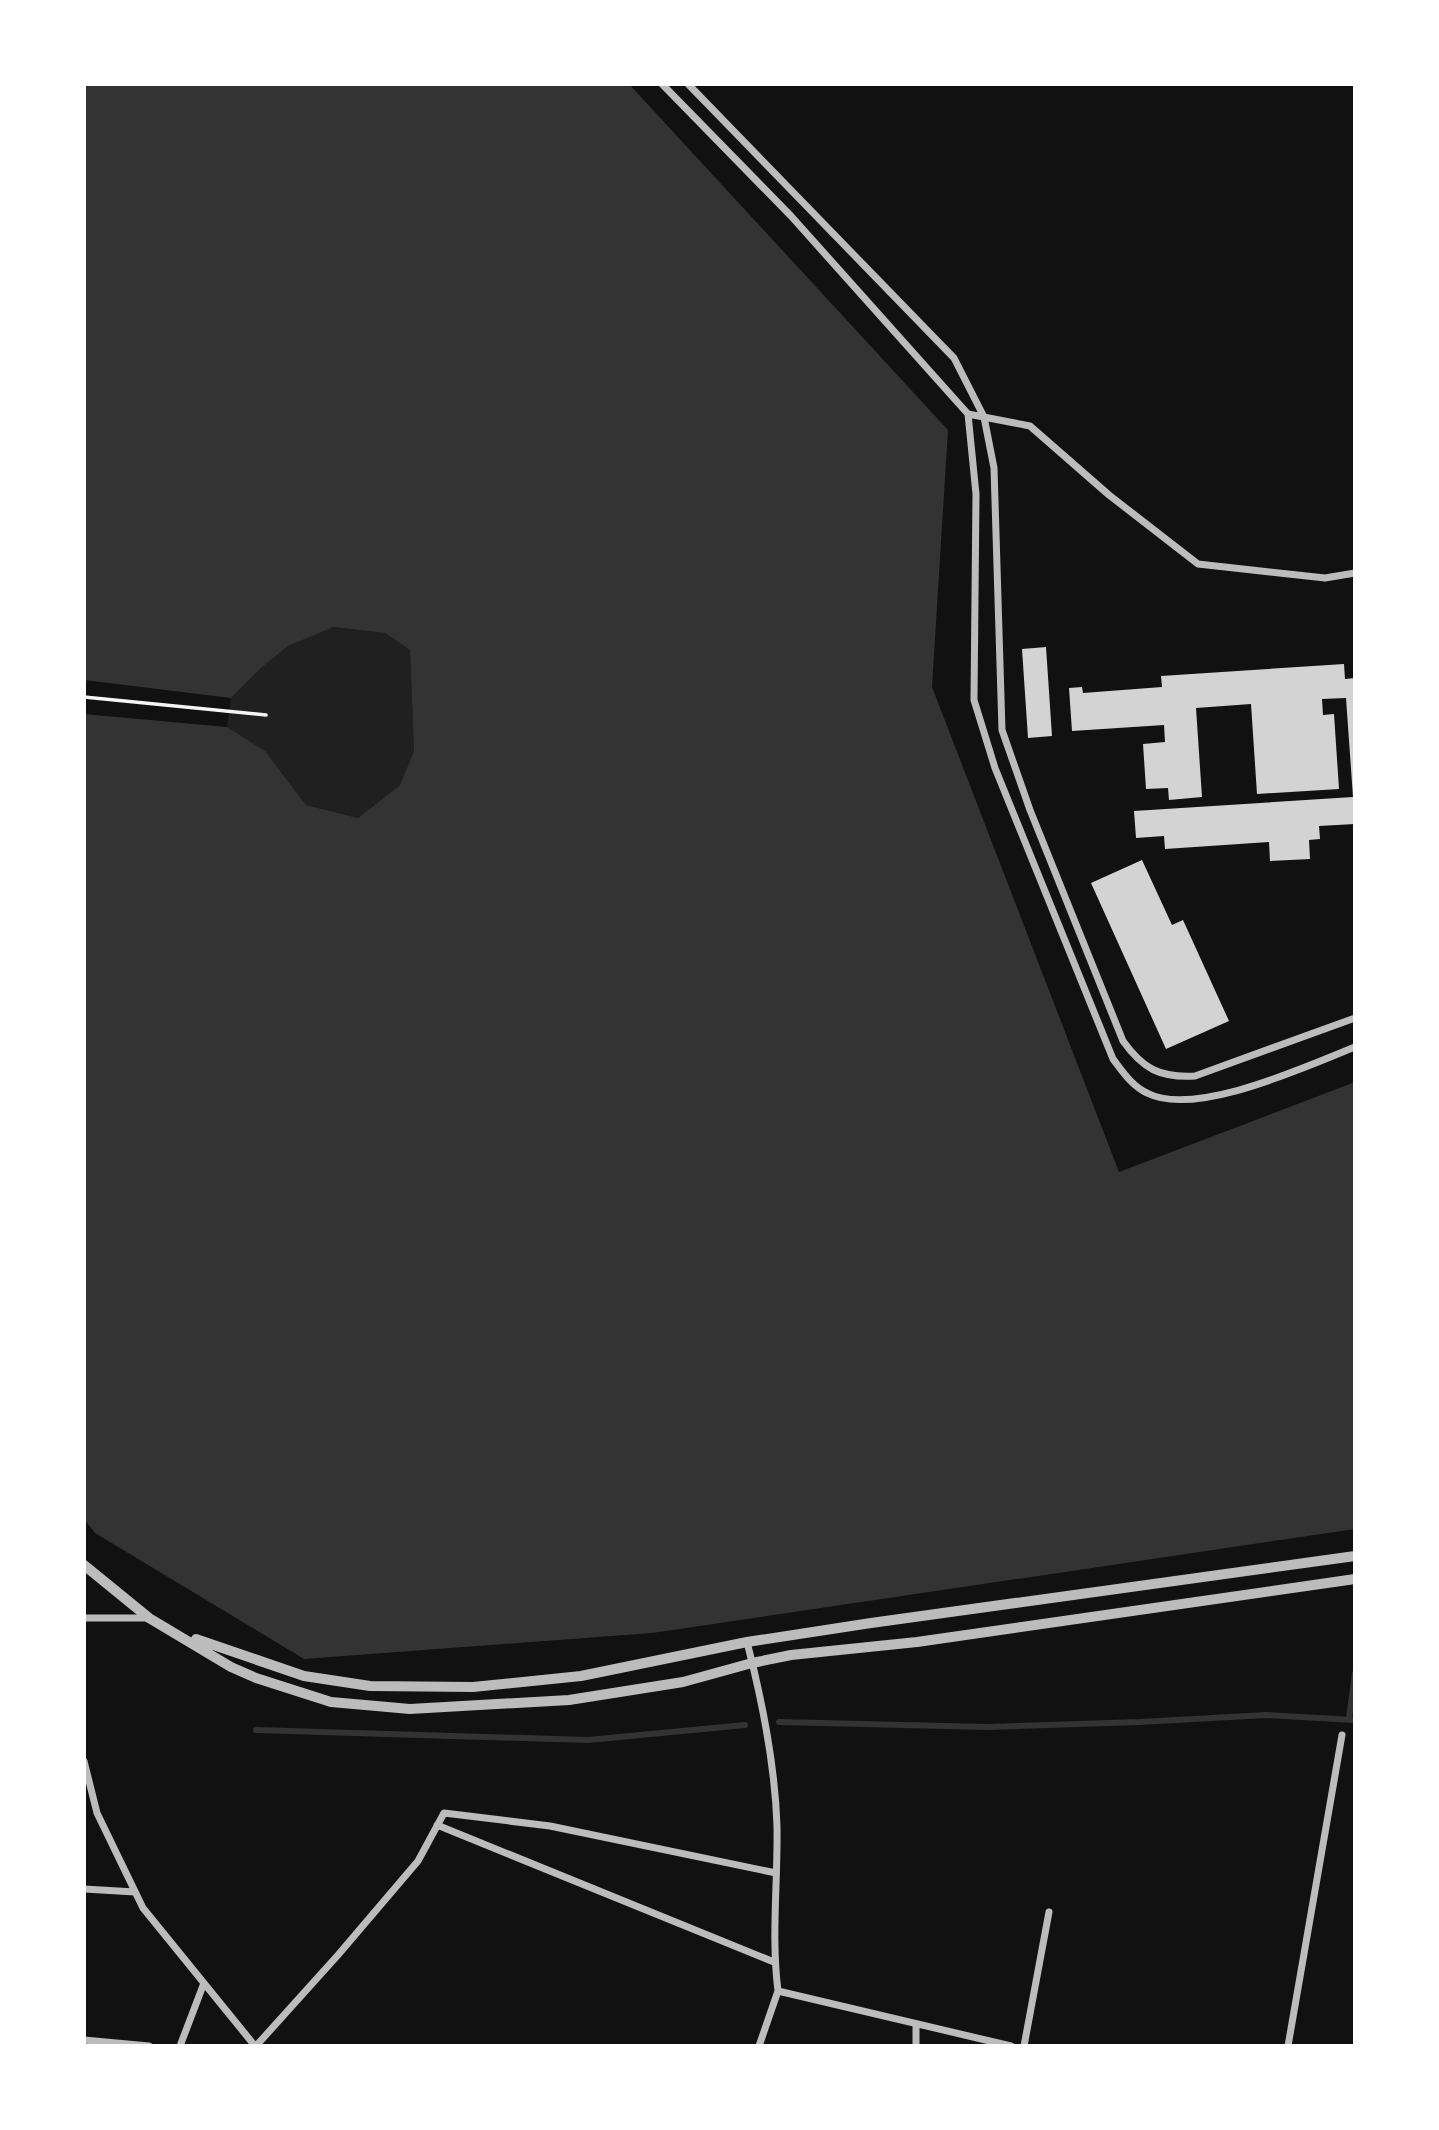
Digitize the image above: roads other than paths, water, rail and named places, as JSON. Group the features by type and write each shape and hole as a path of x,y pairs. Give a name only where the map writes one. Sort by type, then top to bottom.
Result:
{"street":[{"path":"662,84 791,216 968,414 976,494 974,700 995,768 1113,1059 1134,1084 1149,1094 1172,1101 1206,1097 1255,1085 1355,1047"},
{"path":"688,84 954,358 984,417 994,468 1002,730 1030,810 1123,1041 1135,1058 1152,1069 1173,1077 1195,1076 1355,1018"},
{"path":"968,414 1030,426 1109,495 1198,564 1325,578 1355,573"},
{"path":"167,1628 304,1676 370,1686 473,1687 581,1676 747,1642 1078,1593 1355,1556"},
{"path":"84,1565 149,1618 231,1667 256,1678 331,1702 410,1709 569,1700 683,1682 791,1655 917,1642 1355,1579"},
{"path":"84,1618 149,1618"},
{"path":"747,1642 764,1709 777,1824 774,1962 778,1991 759,2046"},
{"path":"1288,2046 1342,1735"},
{"path":"84,1761 97,1813 143,1908 256,2046 418,1861 444,1813 551,1826 776,1873"},
{"path":"437,1825 774,1962"},
{"path":"84,1889 135,1892"},
{"path":"1024,2046 1049,1912"},
{"path":"180,2046 204,1983"},
{"path":"778,1991 1011,2046"},
{"path":"916,2025 916,2046"},
{"path":"84,2040 149,2046"}],"waterway":[{"path":"1349,1718 1355,1673"},
{"path":"779,1722 987,1727 1266,1715 1355,1720"},
{"path":"256,1730 588,1740 745,1725"}]}
